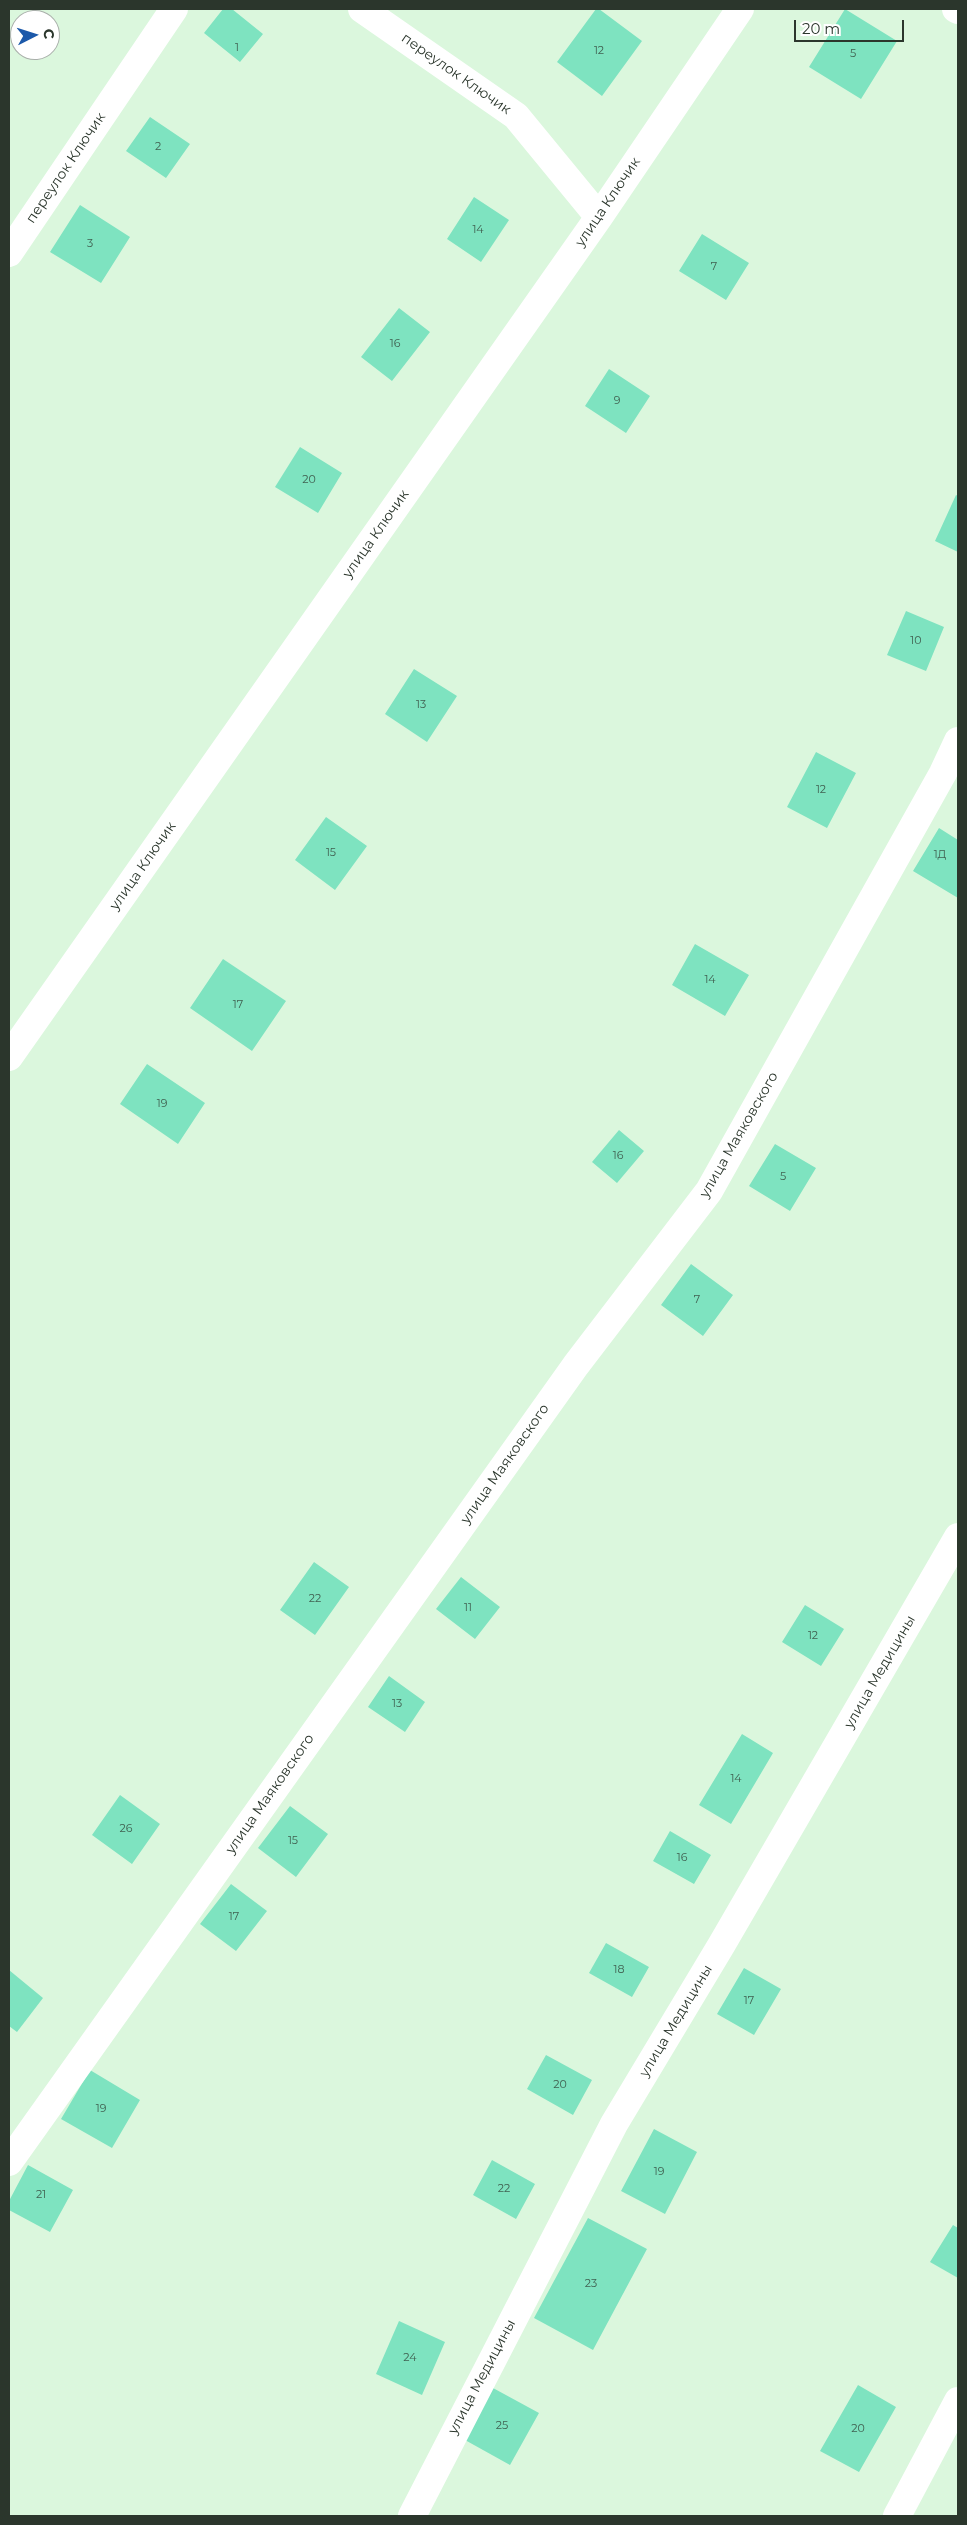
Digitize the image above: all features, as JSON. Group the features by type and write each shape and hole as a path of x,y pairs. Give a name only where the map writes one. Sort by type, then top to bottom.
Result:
{"street":[{"name":"переулок Ключик","path":"9,253 174,9"},
{"name":"переулок Ключик","path":"362,9 516,116 599,217"},
{"name":"улица Ключик","path":"9,1057 599,217 740,9"},
{"name":"улица Маяковского","path":"9,2162 576,1365 709,1191 951,777 958,741"},
{"name":"улица Медицины","path":"412,2516 614,2124 722,1944 958,1536"},
{"path":"896,2516 958,2401"}],"building":[{"path":"223,9 232,9 263,34 240,62 204,33"},
{"path":"596,9 599,9 642,41 602,96 557,62"},
{"path":"845,9 897,41 861,99 809,67"},
{"path":"150,117 190,144 166,178 126,151"},
{"path":"474,197 509,220 481,262 447,239"},
{"path":"80,205 130,237 101,283 50,252"},
{"path":"702,234 749,263 726,300 679,271"},
{"path":"399,308 430,332 392,381 361,357"},
{"path":"609,369 650,396 626,433 585,406"},
{"path":"300,447 342,473 318,513 275,487"},
{"path":"956,495 958,496 958,552 935,541"},
{"path":"906,611 944,627 926,671 887,655"},
{"path":"414,669 457,696 427,742 385,714"},
{"path":"816,752 856,773 827,828 787,807"},
{"path":"326,817 367,846 335,890 295,860"},
{"path":"939,828 958,840 958,898 913,871"},
{"path":"695,944 749,975 725,1016 672,985"},
{"path":"223,959 286,1001 252,1051 190,1008"},
{"path":"147,1064 205,1103 178,1144 120,1104"},
{"path":"619,1130 644,1151 617,1183 592,1162"},
{"path":"775,1144 816,1168 790,1211 749,1186"},
{"path":"691,1264 733,1295 703,1336 661,1305"},
{"path":"314,1562 349,1587 315,1635 280,1610"},
{"path":"461,1577 500,1607 475,1639 436,1609"},
{"path":"805,1605 844,1629 821,1666 782,1642"},
{"path":"389,1676 425,1702 405,1732 368,1707"},
{"path":"742,1734 773,1753 731,1824 699,1805"},
{"path":"120,1795 160,1824 132,1864 92,1835"},
{"path":"290,1806 328,1834 296,1877 258,1848"},
{"path":"670,1831 711,1855 694,1884 653,1861"},
{"path":"231,1884 267,1911 236,1951 200,1924"},
{"path":"606,1943 649,1967 632,1997 589,1973"},
{"path":"744,1968 781,1989 754,2035 717,2014"},
{"path":"9,1970 43,1998 17,2032 9,2026"},
{"path":"546,2055 592,2080 573,2115 527,2089"},
{"path":"90,2070 140,2100 112,2148 61,2119"},
{"path":"654,2129 697,2152 665,2214 621,2191"},
{"path":"492,2160 535,2184 516,2219 473,2195"},
{"path":"28,2165 73,2190 50,2232 9,2210 9,2201"},
{"path":"588,2218 647,2249 593,2350 534,2318"},
{"path":"953,2225 958,2228 958,2278 930,2262"},
{"path":"399,2321 445,2342 422,2395 376,2374"},
{"path":"858,2385 896,2407 859,2472 820,2451"},
{"path":"493,2388 539,2413 510,2465 465,2440"}]}
